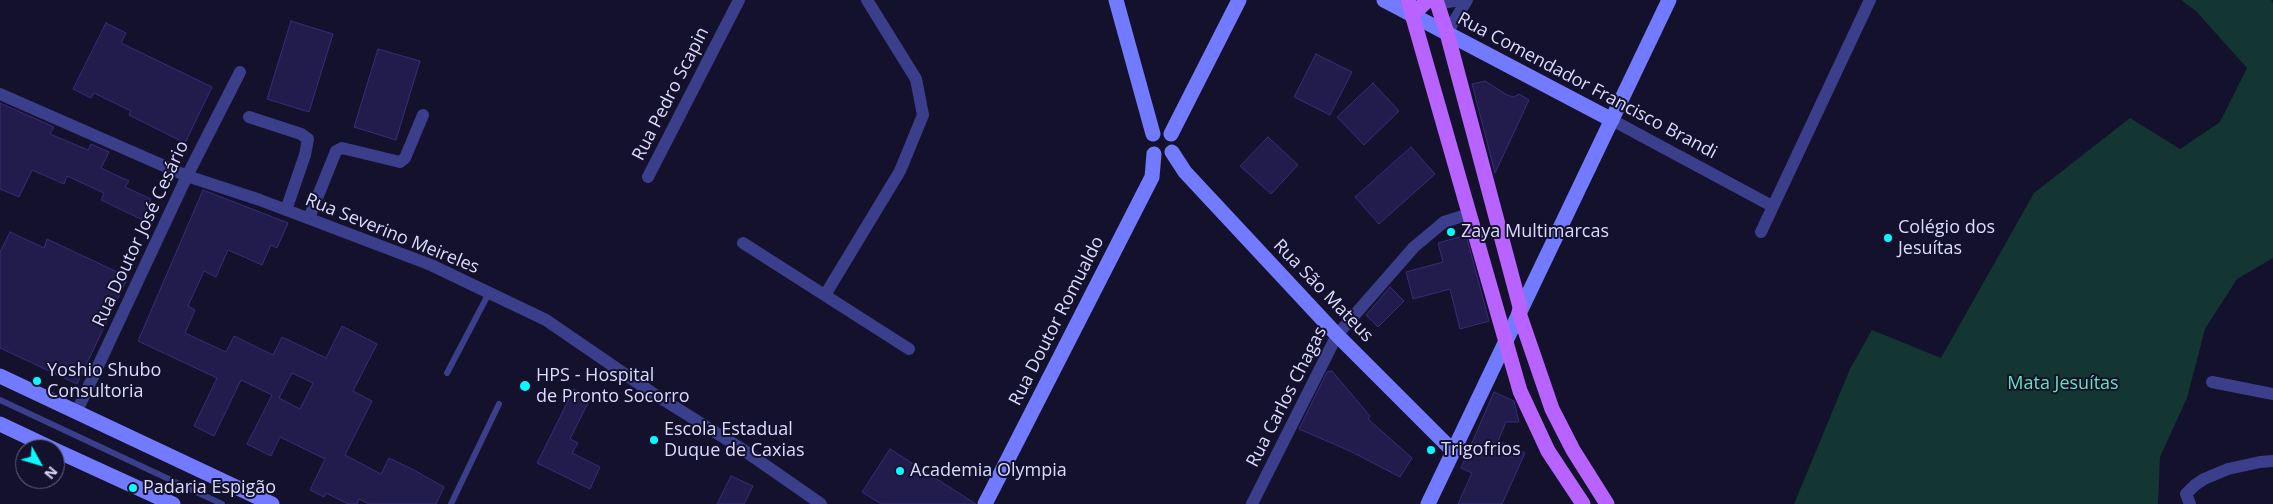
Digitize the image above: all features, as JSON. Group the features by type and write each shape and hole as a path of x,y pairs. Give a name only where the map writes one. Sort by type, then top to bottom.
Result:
{"main road":[{"path":"1116,0 1154,134"},
{"path":"1171,134 1239,0"},
{"name":"Rua Comendador Francisco Brandi","path":"1384,0 1410,7 1447,33 1612,120"},
{"path":"1428,0 1410,7 1505,342 1520,390 1548,451 1583,504"},
{"path":"1436,0 1447,33 1520,307 1520,313 1552,409 1573,450 1607,504"},
{"path":"1428,504 1670,0"},
{"path":"1160,130 1171,134 1175,141 1172,152 1165,156 1154,154 1149,142 1154,134 1160,130"},
{"name":"Rua São Mateus","path":"1172,152 1185,172 1337,335 1453,451"},
{"name":"Rua Doutor Romualdo","path":"985,504 1152,177 1154,154"},
{"path":"1152,177 1162,170 1170,168 1185,172"},
{"path":"0,376 272,504"},
{"path":"0,424 31,439"},
{"path":"65,455 173,504"}],"street":[{"name":"Rua Pedro Scapin","path":"648,177 740,0"},
{"path":"825,295 900,171 923,115 916,79 866,0"},
{"path":"1440,0 1448,2 1460,0"},
{"path":"1447,33 1467,0"},
{"path":"1761,232 1870,0"},
{"name":"Rua Doutor José Cesário","path":"76,413 187,176 240,72"},
{"name":"Rua Severino Meireles","path":"0,94 187,176 309,218 431,265 546,320 651,392 742,449 821,504"},
{"path":"309,218 336,151 342,148 400,162 405,158 423,116"},
{"path":"248,117 301,134 308,139 305,155 286,210"},
{"name":"Rua Comendador Francisco Brandi","path":"1612,120 1772,206"},
{"name":"Rua Carlos Chagas","path":"1252,504 1337,335 1414,247 1444,222 1470,214"},
{"path":"743,243 909,349"},
{"path":"2212,382 2273,394"},
{"path":"2190,504 2186,494 2204,479 2228,469 2273,461"}],"lane":[{"path":"447,373 489,293"},
{"path":"0,400 222,504"},
{"path":"451,504 499,404"}],"green space":[{"name":"Mata Jesuítas","path":"2181,0 2271,0 2273,3 2273,258 2237,279 2205,329 2187,398 2160,457 2158,504 1794,504 1850,369 1872,330 1941,358 2034,193 2130,118 2180,149 2220,122 2247,68 2196,11"}],"building":[{"path":"291,21 333,34 309,112 267,99"},
{"path":"106,23 126,33 121,43 212,87 185,143 129,115 131,111 94,93 91,98 73,89"},
{"path":"378,49 420,61 396,140 354,127"},
{"path":"1316,54 1352,72 1330,115 1294,97"},
{"path":"1485,81 1507,95 1514,97 1519,94 1529,100 1495,173 1472,84"},
{"path":"1373,83 1399,111 1364,145 1337,117"},
{"path":"0,103 54,127 50,134 88,150 91,144 109,152 101,168 129,181 125,187 151,199 147,208 153,210 147,222 101,200 104,193 67,176 64,184 32,170 19,197 0,189"},
{"path":"1268,137 1298,165 1271,194 1240,166"},
{"path":"1411,147 1435,174 1379,224 1355,197"},
{"path":"203,190 288,223 277,248 271,245 262,265 228,250 216,277 204,271 188,306 195,310 185,333 226,352 234,336 273,355 282,337 326,358 342,326 377,344 353,391 372,401 345,455 381,474 389,458 412,469 444,487 436,504 369,504 359,499 357,504 348,504 326,493 324,497 310,490 325,459 280,437 271,456 247,444 272,395 241,380 214,436 194,426 217,378 138,341","holes":["292,373 313,383 300,409 279,398"]},
{"path":"10,232 44,248 47,239 128,277 77,384 0,348 0,252"},
{"path":"1466,235 1489,321 1460,329 1450,289 1413,299 1406,272 1443,262 1438,243"},
{"path":"1390,287 1404,301 1378,327 1366,315"},
{"path":"1332,371 1370,416 1368,419 1412,458 1400,477 1352,452 1299,429 1327,372"},
{"path":"574,389 591,397 570,439 578,443 572,453 600,467 590,489 537,463"},
{"path":"1494,392 1514,401 1519,422 1506,422 1498,441 1525,453 1502,504 1458,504 1472,473 1461,468"},
{"name":"Academia Olympia","path":"890,449 976,504 881,504 862,492"},
{"path":"731,476 753,486 744,504 717,504"}],"place":[{"name":"Zaya Multimarcas","path":"1451,232"},
{"name":"Colégio dos Jesuítas","path":"1888,238"},
{"name":"Yoshio Shubo Consultoria","path":"37,381"},
{"name":"HPS - Hospital de Pronto Socorro","path":"525,386"},
{"name":"Escola Estadual Duque de Caxias","path":"654,440"},
{"name":"Trigofrios","path":"1431,450"},
{"name":"Academia Olympia","path":"900,471"},
{"name":"Padaria Espigão","path":"133,488"}]}
